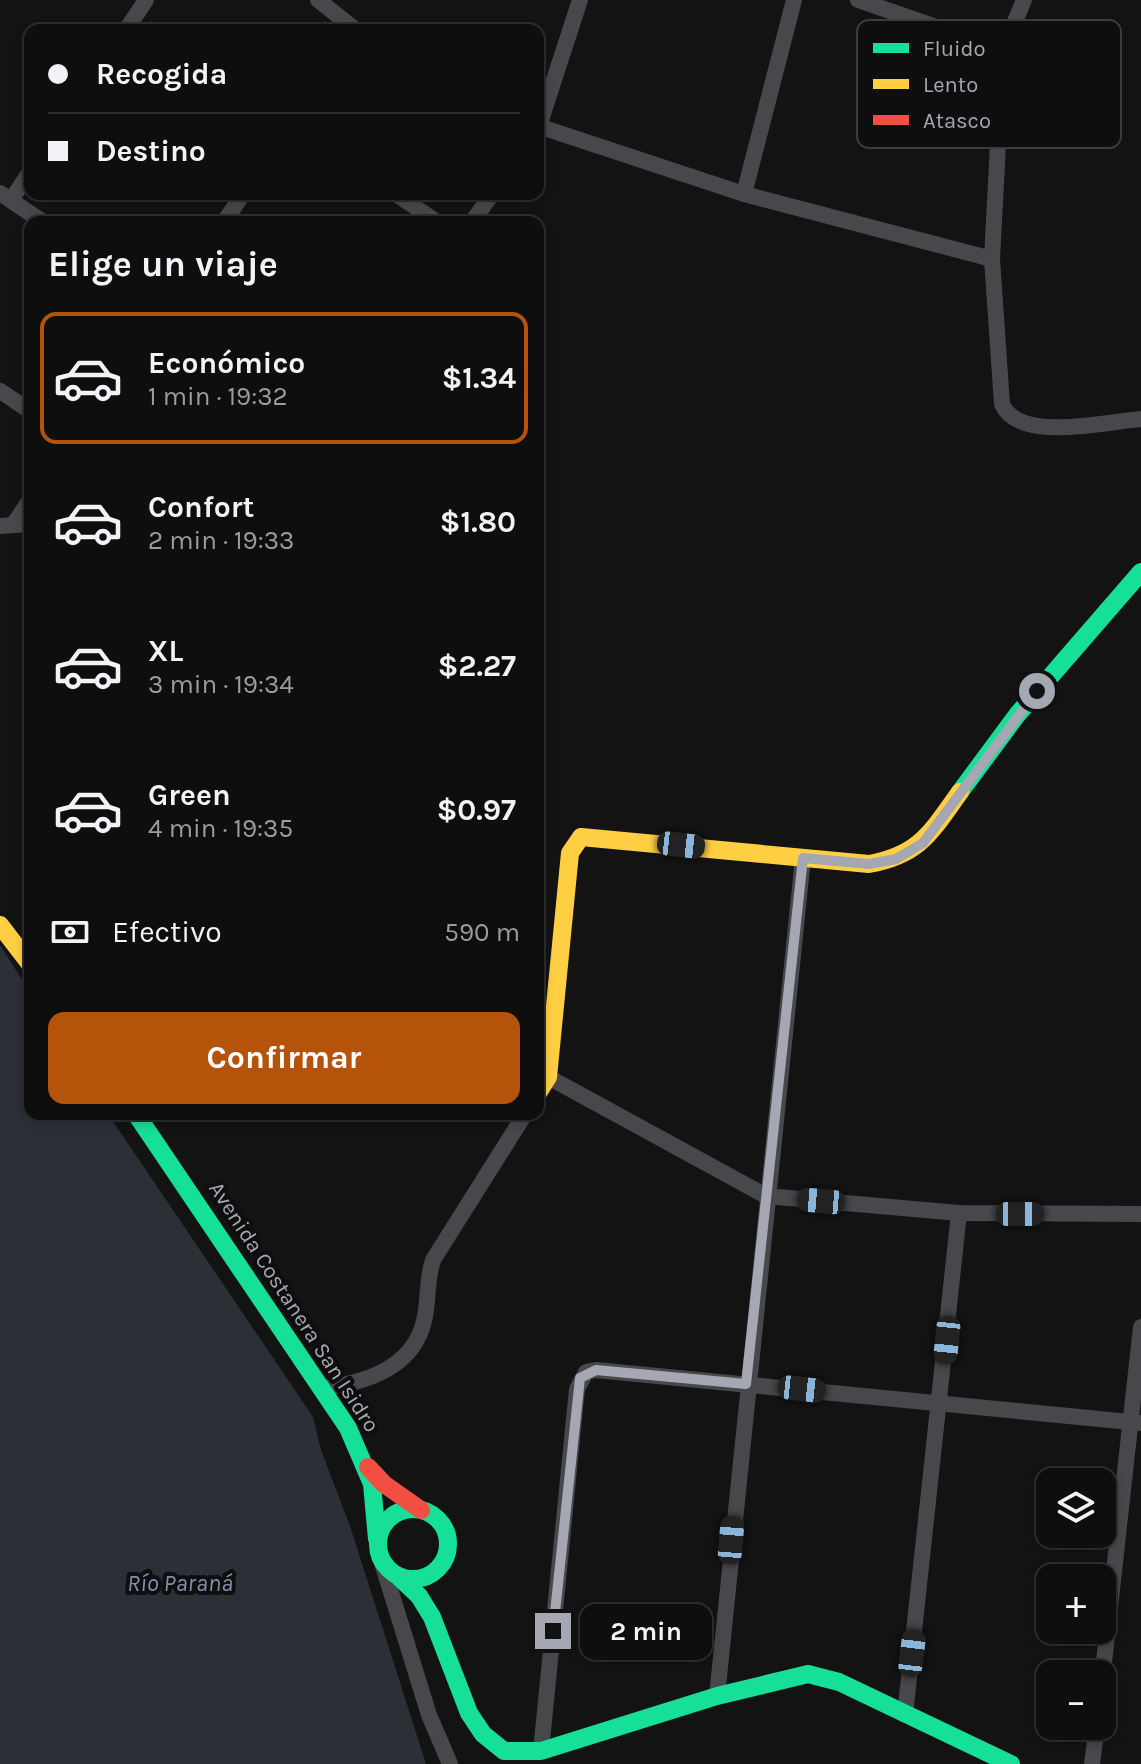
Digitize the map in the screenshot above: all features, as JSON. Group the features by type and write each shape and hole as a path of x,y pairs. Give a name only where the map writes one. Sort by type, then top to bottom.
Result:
{"main road":[{"path":"544,1057 570,853 581,837 869,864 896,859 923,843 1017,715 1141,572"},
{"path":"0,925 24,956"},
{"name":"Avenida Costanera San Isidro","path":"140,1120 348,1428 367,1466 382,1563"},
{"path":"367,1466 384,1484 431,1514 448,1538 433,1620"},
{"path":"377,1539 388,1518 409,1509 421,1510"},
{"path":"400,1578 427,1577 446,1558"},
{"path":"382,1563 422,1598 433,1620 466,1714 504,1751 541,1751 717,1696 780,1678 808,1674 839,1682 1011,1764"}],"street":[{"path":"130,24 146,0"},
{"path":"318,0 348,24"},
{"path":"544,109 580,0"},
{"path":"744,194 794,0"},
{"path":"858,0 916,20"},
{"path":"1016,20 1024,0"},
{"path":"544,129 744,194 992,259"},
{"path":"998,148 992,259 1002,404 1008,416 1023,425 1040,428 1141,419"},
{"path":"24,178 6,196 34,216"},
{"path":"405,200 428,216"},
{"path":"0,391 24,407"},
{"path":"717,1696 746,1384 803,858"},
{"path":"544,1082 766,1196 959,1213 1141,1214"},
{"path":"323,1388 382,1375 418,1341 425,1318 426,1282 433,1260 521,1120"},
{"path":"905,1715 959,1213"},
{"path":"1105,1660 1137,1423 1141,1327"},
{"path":"541,1751 580,1378 596,1370 1137,1423"},
{"name":"Avenida Costanera San Isidro","path":"382,1563 429,1715 450,1764"},
{"path":"1092,1764 1095,1740"}],"water":[{"name":"Río Paraná","path":"0,945 24,983 24,1120 112,1120 313,1417 321,1450 350,1526 426,1764 0,1764"}],"traffic: fast":[{"path":"960,792 1017,715 1141,572"},
{"path":"140,1120 348,1428 372,1484 377,1539"},
{"path":"420,1509 442,1524 448,1544 446,1558 438,1569 427,1577 406,1579 388,1569 380,1558 378,1537 388,1519 399,1511 420,1509"},
{"path":"400,1578 419,1596 432,1617 469,1713 483,1734 504,1751 541,1751 717,1696 808,1674 839,1682 1011,1764"}],"traffic: slow":[{"path":"544,1083 548,1077 570,853 581,837 869,864 901,855 913,848 932,830 960,792"},
{"path":"0,925 24,956"}],"traffic: jam":[{"path":"368,1467 384,1484 421,1510"}],"route":[{"path":"553,1631 580,1378 586,1372 596,1370 746,1384 803,858 869,864 896,859 923,843 1037,691"}]}
